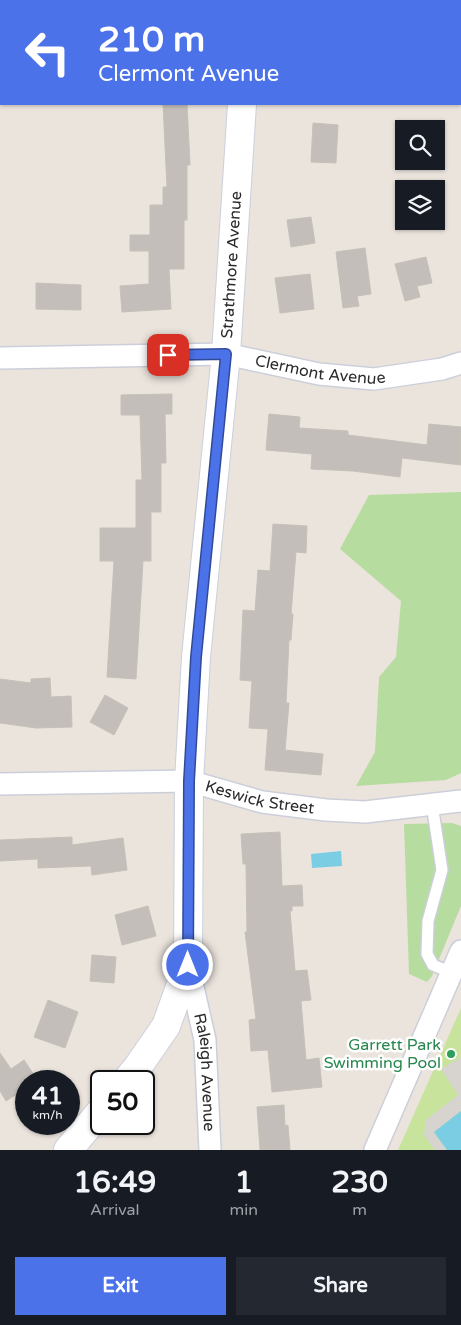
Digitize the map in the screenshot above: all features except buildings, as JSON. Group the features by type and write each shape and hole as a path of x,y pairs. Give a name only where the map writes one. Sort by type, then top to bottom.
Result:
{"main road":[{"name":"Strathmore Avenue","path":"135,1070 166,1026 188,965 189,781 196,657 226,354 242,105"},
{"path":"68,1150 90,1123"}],"street":[{"name":"Clermont Avenue","path":"0,358 226,354 319,374 374,379 442,369 461,363"},
{"name":"Keswick Street","path":"0,784 189,781 262,802 326,810 365,812 461,801"},
{"path":"375,1150 461,952"},
{"name":"Raleigh Avenue","path":"188,965 205,1040 210,1150"}],"lane":[{"path":"432,804 442,870 428,921 427,954 433,965 452,972"}],"green space":[{"path":"461,492 461,773 446,780 356,786 375,752 379,677 396,657 401,601 340,549 369,495"},
{"path":"452,823 461,826 461,906 432,976 427,982 409,974 404,824"},
{"name":"Garrett Park Swimming Pool","path":"461,1008 461,1150 398,1150"}],"shaded area":[{"path":"461,1057 461,1111 434,1132 447,1150 435,1150 424,1135 426,1120 458,1095 441,1069"}],"water":[{"path":"341,851 342,866 312,868 311,854"},
{"path":"461,1111 461,1150 447,1150 434,1132"}],"place":[{"name":"Garrett Park Swimming Pool","path":"451,1054"}],"route":[{"path":"168,355 226,354 196,657 189,781 188,965"}]}
